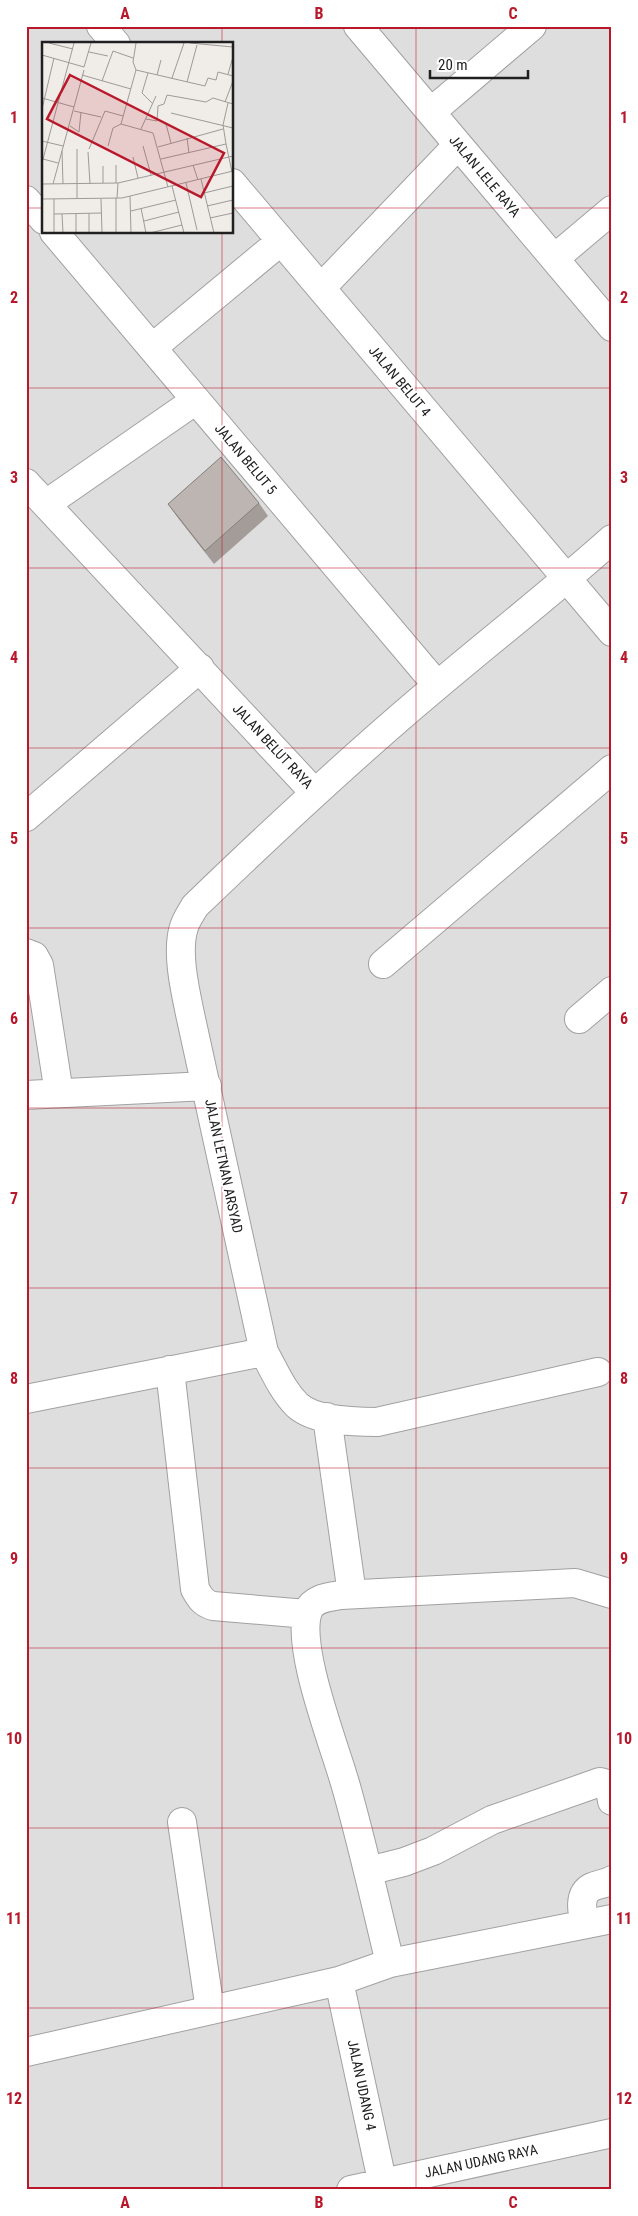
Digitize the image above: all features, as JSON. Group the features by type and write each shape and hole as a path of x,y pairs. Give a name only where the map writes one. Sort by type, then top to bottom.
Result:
{"street":[{"path":"101,26 114,42"},
{"name":"JALAN LELE RAYA","path":"358,26 612,327"},
{"path":"431,112 532,26"},
{"path":"321,288 458,145"},
{"name":"JALAN BELUT 4","path":"234,185 566,580 612,632"},
{"path":"26,200 42,218"},
{"path":"555,258 612,210"},
{"name":"JALAN BELUT 5","path":"56,234 438,685"},
{"path":"152,348 281,241"},
{"path":"46,504 196,400"},
{"name":"JALAN BELUT RAYA","path":"26,483 314,792 612,539"},
{"path":"26,817 200,668"},
{"path":"383,964 612,769"},
{"name":"JALAN LETNAN ARSYAD","path":"314,792 195,906 183,928 183,978 264,1352 286,1391 299,1406 316,1414 356,1422 377,1422 598,1372"},
{"path":"26,953 34,956 39,965 59,1093"},
{"path":"579,1019 612,991"},
{"path":"26,1095 207,1086"},
{"path":"26,1399 264,1352"},
{"path":"170,1370 195,1588 199,1596 205,1603 213,1606 307,1614"},
{"path":"327,1417 352,1594"},
{"path":"390,1963 347,1790 321,1706 307,1650 307,1614 310,1607 319,1600 352,1594 575,1583 612,1594"},
{"path":"368,1871 418,1857 492,1820 600,1782 607,1784 610,1788 612,1801"},
{"path":"182,1822 210,2010"},
{"path":"586,1924 582,1909 584,1897 591,1888 612,1880"},
{"path":"26,2052 339,1981 390,1963 612,1919"},
{"name":"JALAN UDANG 4","path":"339,1981 384,2186"},
{"name":"JALAN UDANG RAYA","path":"351,2190 384,2186 612,2133"}],"shaded area":[{"path":"26,26 612,26 612,2190 26,2190"}],"building":[{"path":"221,457 259,503 205,551 168,504"}]}
